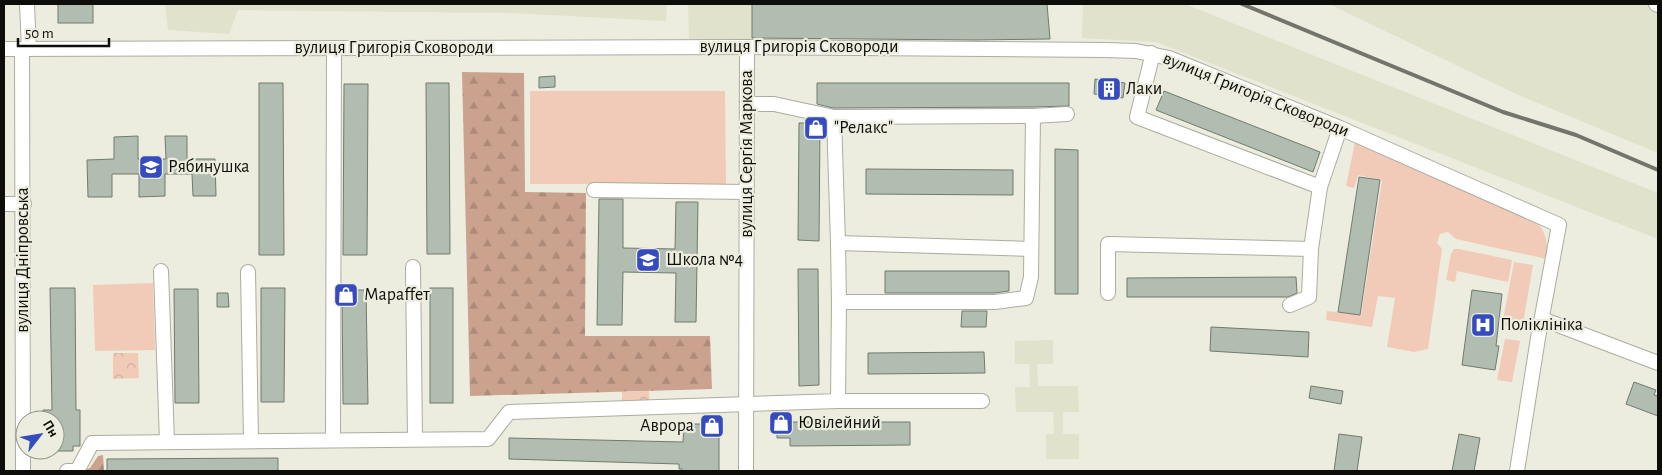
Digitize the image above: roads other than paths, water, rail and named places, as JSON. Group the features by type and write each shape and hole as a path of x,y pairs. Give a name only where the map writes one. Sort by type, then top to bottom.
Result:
{"street":[{"name":"вулиця Дніпровська","path":"23,471 25,49 27,4"},
{"name":"вулиця Григорія Сковороди","path":"4,49 746,47 1106,50 1151,53 1175,60 1340,128 1559,225 1542,318"},
{"name":"вулиця Сергія Маркова","path":"746,47 746,471"},
{"path":"333,439 334,48"},
{"path":"1151,53 1151,61 1137,117 1320,188"},
{"path":"747,104 774,104 834,117 1033,116 1067,114"},
{"path":"839,302 995,302 1026,298 1031,277 1033,116"},
{"path":"834,117 839,302 838,401"},
{"path":"1290,304 1308,297 1311,249 1320,188 1340,128"},
{"path":"594,190 746,192"},
{"path":"4,204 24,204"},
{"path":"838,243 1031,249"},
{"path":"1108,293 1108,244 1311,249"},
{"path":"413,268 415,439"},
{"path":"161,272 167,442"},
{"path":"248,272 251,440"},
{"path":"1516,471 1542,318 1658,363"},
{"path":"67,471 77,471 92,443 333,439 488,439 509,412 838,401 982,401"}],"railway":[{"path":"1242,4 1503,112 1576,135 1658,170"}],"place":[{"name":"Лаки","path":"1109,89"},
{"name":"\"Релакс\"","path":"816,128"},
{"name":"Рябинушка","path":"151,167"},
{"name":"Школа №4","path":"648,260"},
{"name":"Мараffет","path":"346,295"},
{"name":"Поліклініка","path":"1483,325"},
{"name":"Ювілейний","path":"781,423"},
{"name":"Аврора","path":"712,426"}]}
